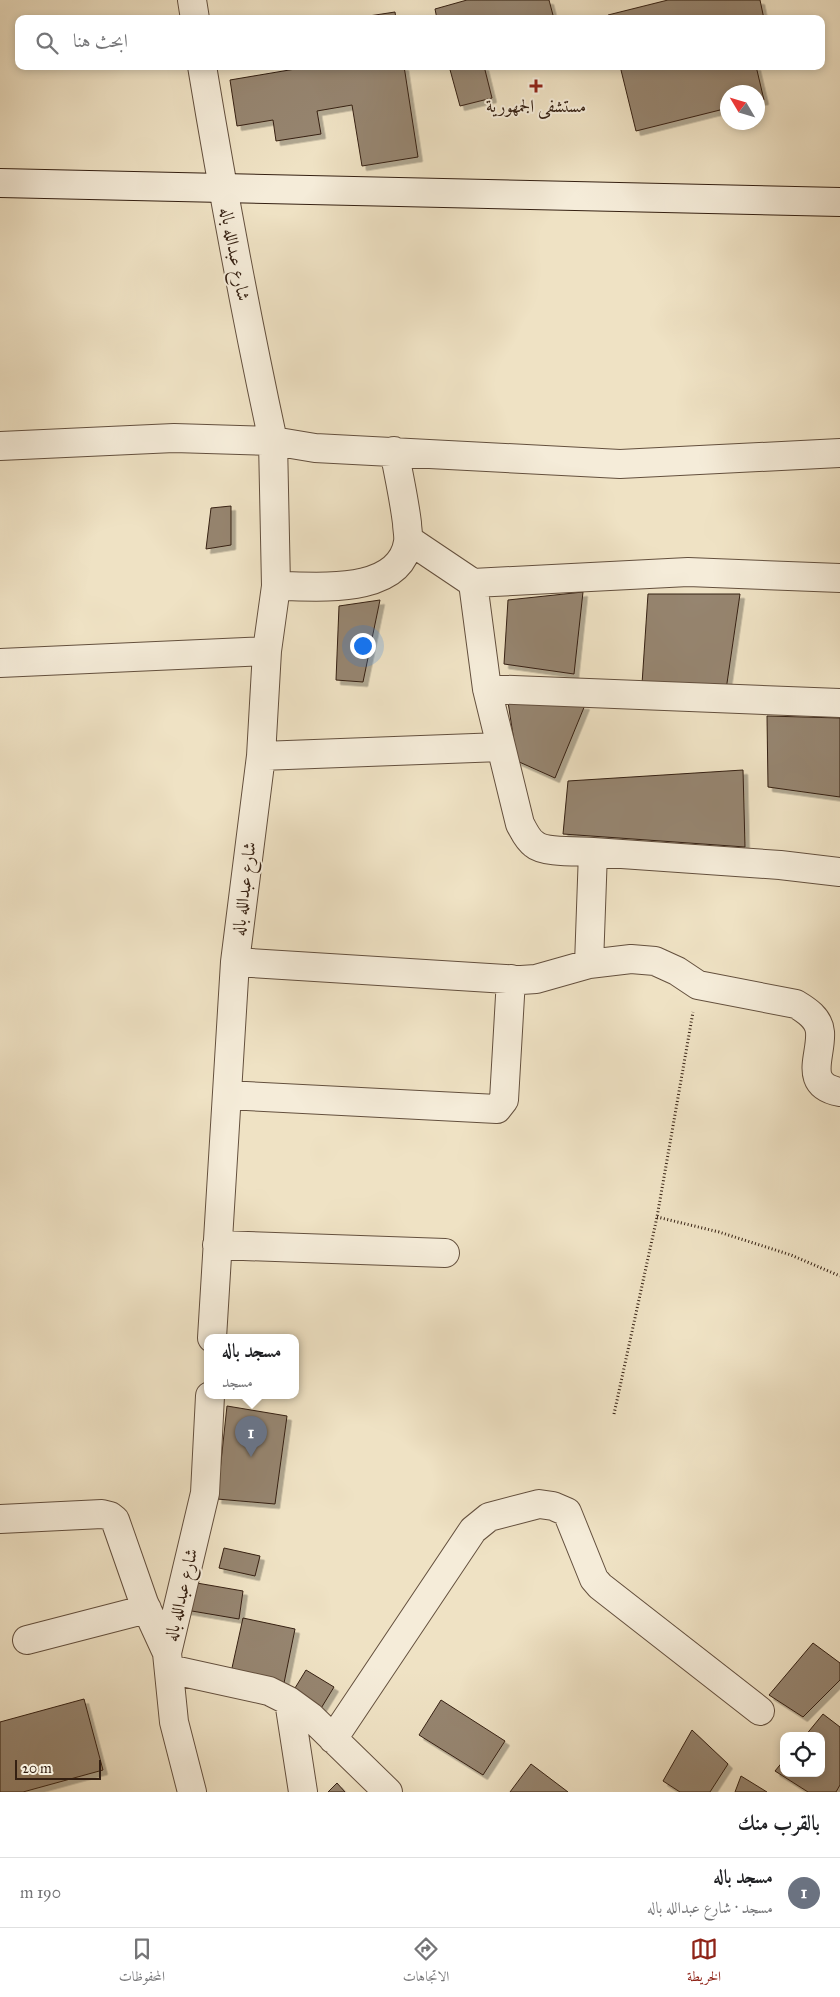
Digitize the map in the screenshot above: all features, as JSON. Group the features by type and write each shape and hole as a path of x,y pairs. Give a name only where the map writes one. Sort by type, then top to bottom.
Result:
{"street":[{"path":"192,0 194,15"},
{"name":"شارع عبدالله باله","path":"203,70 222,189 273,441 276,586 268,652 261,756 236,962 212,1334"},
{"path":"0,183 840,202"},
{"path":"0,446 174,438 273,441 315,448 620,464 840,454"},
{"path":"276,586 346,587 361,584 395,568 404,556 409,540 394,451"},
{"path":"409,540 472,583 688,572 840,578"},
{"path":"472,583 487,689 520,824 526,836 534,845 543,849 780,865 840,872"},
{"path":"0,663 268,652"},
{"path":"487,689 840,704"},
{"path":"261,756 501,747"},
{"path":"589,964 593,852"},
{"path":"236,962 536,980 589,964 631,959 655,961 678,971 698,985 796,1004 810,1012 820,1031 816,1067 817,1078 823,1085 840,1092"},
{"path":"227,1095 497,1110 504,1100 511,979"},
{"path":"217,1245 445,1252"},
{"name":"شارع عبدالله باله","path":"192,1792 174,1722 168,1661 205,1493 210,1399"},
{"path":"333,1739 473,1530 489,1517 539,1504 553,1506 567,1512 594,1579 600,1586 760,1711"},
{"path":"0,1519 102,1514 110,1516 115,1520 147,1610 168,1661 269,1691 289,1701 311,1717 388,1792"},
{"path":"27,1640 147,1610"},
{"path":"289,1701 303,1792"}],"path":[{"path":"614,1414 657,1218 698,985"},
{"path":"657,1218 719,1232 791,1255 840,1276"}],"building":[{"path":"467,0 549,0 553,15 436,15 435,9"},
{"path":"668,0 760,0 763,15 608,15"},
{"path":"395,12 395,15 375,15"},
{"path":"289,70 405,70 418,157 362,166 352,105 317,111 321,134 276,141 273,120 237,126 230,80"},
{"path":"450,70 485,70 492,98 460,106"},
{"path":"621,70 757,70 760,85 720,85 720,110 636,131"},
{"path":"231,506 231,545 206,549 211,508"},
{"path":"583,592 574,674 504,664 508,600"},
{"path":"648,594 740,594 726,690 642,684"},
{"path":"380,600 363,682 336,680 339,606"},
{"path":"508,702 585,705 555,778 517,761"},
{"path":"767,716 840,718 840,797 768,787"},
{"path":"743,770 745,847 563,834 568,781"},
{"path":"227,1406 287,1416 275,1504 217,1499"},
{"path":"224,1548 260,1556 255,1576 219,1568"},
{"path":"191,1582 243,1591 239,1619 186,1610"},
{"path":"243,1618 295,1629 283,1688 230,1677"},
{"path":"813,1643 840,1663 840,1680 803,1717 769,1695"},
{"path":"306,1670 334,1687 320,1710 292,1693"},
{"path":"84,1699 103,1770 23,1792 0,1792 0,1722"},
{"path":"441,1700 505,1741 483,1775 419,1735"},
{"path":"823,1714 840,1727 840,1785 836,1792 808,1792 784,1777 825,1777 825,1732 808,1732"},
{"path":"692,1730 728,1764 710,1792 680,1792 663,1781"},
{"path":"531,1764 568,1792 510,1792"},
{"path":"780,1765 780,1774 775,1771"},
{"path":"741,1776 767,1792 735,1792"},
{"path":"337,1783 345,1792 328,1792"}],"place":[{"name":"مستشفى الجمهورية","path":"536,86"},
{"name":"مسجد باله","path":"251,1457"}]}
